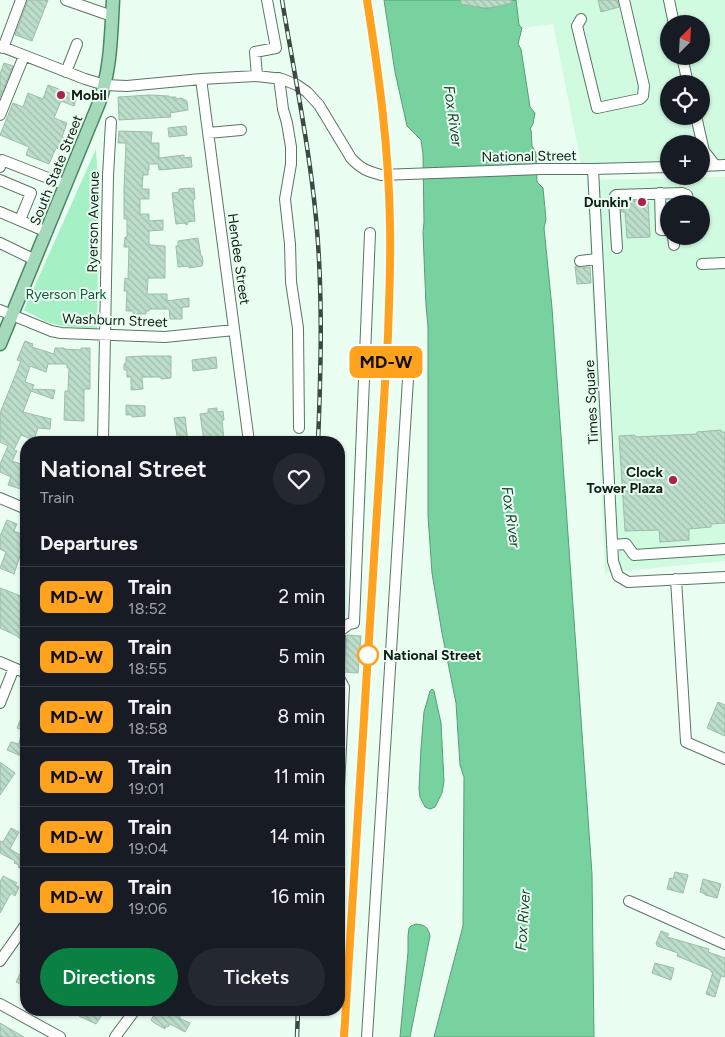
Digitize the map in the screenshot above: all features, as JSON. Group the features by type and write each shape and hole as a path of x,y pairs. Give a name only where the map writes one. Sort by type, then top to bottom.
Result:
{"main road":[{"name":"South State Street","path":"0,344 105,85 110,58 113,0"}],"street":[{"path":"1,47 21,0"},
{"path":"66,0 112,16"},
{"path":"257,76 254,52 276,48 267,0"},
{"path":"581,19 577,26 597,108 640,99 643,96 644,86 624,0"},
{"path":"669,0 672,15"},
{"path":"66,72 77,44"},
{"name":"National Street","path":"1,47 105,85 127,86 257,76 279,78 297,85 313,98 351,158 367,171 381,175 540,169 660,167"},
{"path":"0,115 24,56"},
{"path":"279,78 291,148 291,164 285,198 290,244 291,282 298,328 299,428"},
{"name":"Hendee Street","path":"201,79 248,436"},
{"name":"Ryerson Avenue","path":"103,436 108,176 111,122"},
{"path":"208,133 241,130"},
{"path":"710,156 720,165"},
{"path":"0,167 2,160 66,185"},
{"name":"Times Square","path":"593,169 613,561 618,576 628,582 725,577"},
{"path":"0,180 31,193 20,220"},
{"path":"617,248 615,196 660,193 685,193 688,195"},
{"path":"0,212 47,232"},
{"path":"345,628 354,623 370,233"},
{"path":"0,243 35,260"},
{"path":"580,261 597,259"},
{"path":"702,264 725,263"},
{"name":"Washburn Street","path":"0,310 60,333 166,337 234,330"},
{"path":"368,1037 409,363"},
{"path":"0,498 20,506"},
{"path":"612,545 626,544 634,555 725,548"},
{"path":"676,579 686,742 725,759"},
{"path":"0,662 20,670"},
{"path":"0,703 14,668"},
{"path":"629,901 725,944"},
{"path":"0,961 20,933"},
{"path":"0,1004 20,1015"},
{"path":"22,1016 60,1037"},
{"path":"115,1037 131,1016"}],"shaded area":[{"path":"515,0 725,0 725,165 710,166 710,135 660,135 660,167 582,169 553,24 522,28 519,25"},
{"name":"Clock Tower Plaza","path":"710,177 725,177 725,561 605,573 587,180 660,178 660,185 710,185"}],"green space":[{"name":"Ryerson Park","path":"96,149 99,201 97,329 62,326 46,322 24,310"}],"water":[{"name":"Fox River","path":"384,0 468,0 475,6 488,8 516,0 519,25 522,28 518,44 521,49 530,107 535,113 530,129 532,146 536,153 537,182 543,188 546,219 544,228 552,308 592,874 594,1037 434,1037 463,926 464,777 460,765 456,703 432,573 428,516 428,327 423,233 423,154 421,140 407,126 395,72"},
{"path":"432,689 441,723 444,781 442,793 435,807 430,809 425,807 420,797 419,789 424,712"},
{"path":"416,924 426,927 430,936 410,1037 400,1037 409,928"}],"building":[{"path":"28,0 48,0 32,41 15,35"},
{"path":"461,0 512,0 512,3 485,8 461,4"},
{"path":"598,0 617,0 619,7 601,12"},
{"path":"4,63 13,66 0,97 0,74"},
{"path":"48,85 77,96 74,106 61,101 54,118 67,123 62,137 64,138 59,149 56,148 49,164 26,155 29,147 0,135 13,103 23,107 28,93 43,99"},
{"path":"150,95 181,98 187,101 188,110 170,113 171,117 119,120 118,97"},
{"path":"186,126 187,135 169,137 168,128"},
{"path":"119,131 152,132 151,143 159,143 159,158 184,155 184,158 191,157 192,167 159,170 158,164 149,164 148,175 143,175 142,189 149,189 149,199 140,199 140,214 149,214 149,221 163,220 163,230 149,231 149,244 165,246 165,278 148,278 147,294 167,294 167,301 189,298 189,307 182,307 182,319 170,319 169,309 149,309 149,311 146,311 146,314 138,314 133,322 133,311 126,311 127,291 124,291 125,278 128,279 129,247 124,247 125,237 127,237 127,219 124,219 126,143 118,143"},
{"path":"194,188 195,221 188,222 187,225 184,223 176,224 172,193 179,192 179,189"},
{"path":"648,201 650,237 627,238 625,212 622,212 621,202"},
{"path":"198,238 203,261 202,266 178,267 176,246 178,246 178,241"},
{"path":"575,266 580,268 590,267 591,283 577,284"},
{"path":"25,341 33,344 32,347 54,354 55,348 81,350 81,348 90,348 90,389 84,389 84,421 64,420 65,391 68,391 69,368 67,368 67,364 48,364 46,372 30,366 25,382 34,385 32,389 55,390 53,399 31,391 23,412 51,419 50,429 38,428 35,436 20,436 14,450 17,451 12,461 20,464 20,489 8,485 11,477 0,472 0,464 8,446 0,442 0,413 21,361 17,360"},
{"path":"171,356 171,378 142,377 143,389 131,390 131,377 127,377 127,370 124,370 126,357"},
{"path":"216,357 217,368 193,371 192,360"},
{"path":"126,405 145,406 145,416 132,417 132,415 126,415"},
{"path":"217,408 217,412 223,411 224,436 203,436 200,414 208,413 208,409"},
{"path":"185,417 187,436 177,436 174,418"},
{"name":"Clock Tower Plaza","path":"721,430 721,432 725,432 725,523 711,524 711,527 689,529 689,540 660,542 659,530 625,531 619,436 697,434 697,432"},
{"path":"7,520 17,524 14,531 20,534 20,556 14,574 0,568 6,552 0,549 0,536"},
{"path":"0,588 20,596 20,638 0,628"},
{"name":"National Street","path":"347,635 361,636 358,673 345,672"},
{"path":"718,702 725,705 725,736 707,728"},
{"path":"20,739 20,755 7,750 11,742 19,744"},
{"path":"0,762 15,773 0,795"},
{"path":"11,828 19,832 10,849 20,855 20,868 18,867 19,865 14,863 15,861 0,853 0,841 3,842"},
{"path":"675,872 688,875 683,893 667,889 670,878 673,879"},
{"path":"3,876 17,883 15,885 19,887 15,896 11,893 0,913 0,882"},
{"path":"703,879 721,884 717,898 700,892"},
{"path":"661,931 669,934 667,937 709,949 708,952 725,958 725,977 721,976 715,997 706,994 713,972 677,956 678,953 657,946"},
{"path":"655,963 674,968 671,980 652,973"},
{"path":"20,974 20,984 16,982"},
{"path":"79,1016 101,1016 96,1024"},
{"path":"153,1016 180,1016 179,1018 190,1023 185,1032 170,1024 165,1029 151,1020"},
{"path":"0,1023 24,1037 0,1037"}],"railway":[{"path":"282,0 305,136 316,218 321,358 318,436"},
{"path":"344,1037 388,336 389,291 390,224 387,156 367,0"},
{"path":"297,1037 298,1016"}],"train":[{"name":"MD-W","path":"344,1037 389,298 390,223 387,153 367,0"}],"place":[{"name":"Mobil","path":"61,95"},
{"name":"Dunkin'","path":"642,202"},
{"name":"Clock Tower Plaza","path":"673,480"},
{"name":"National Street","path":"368,655"}]}
